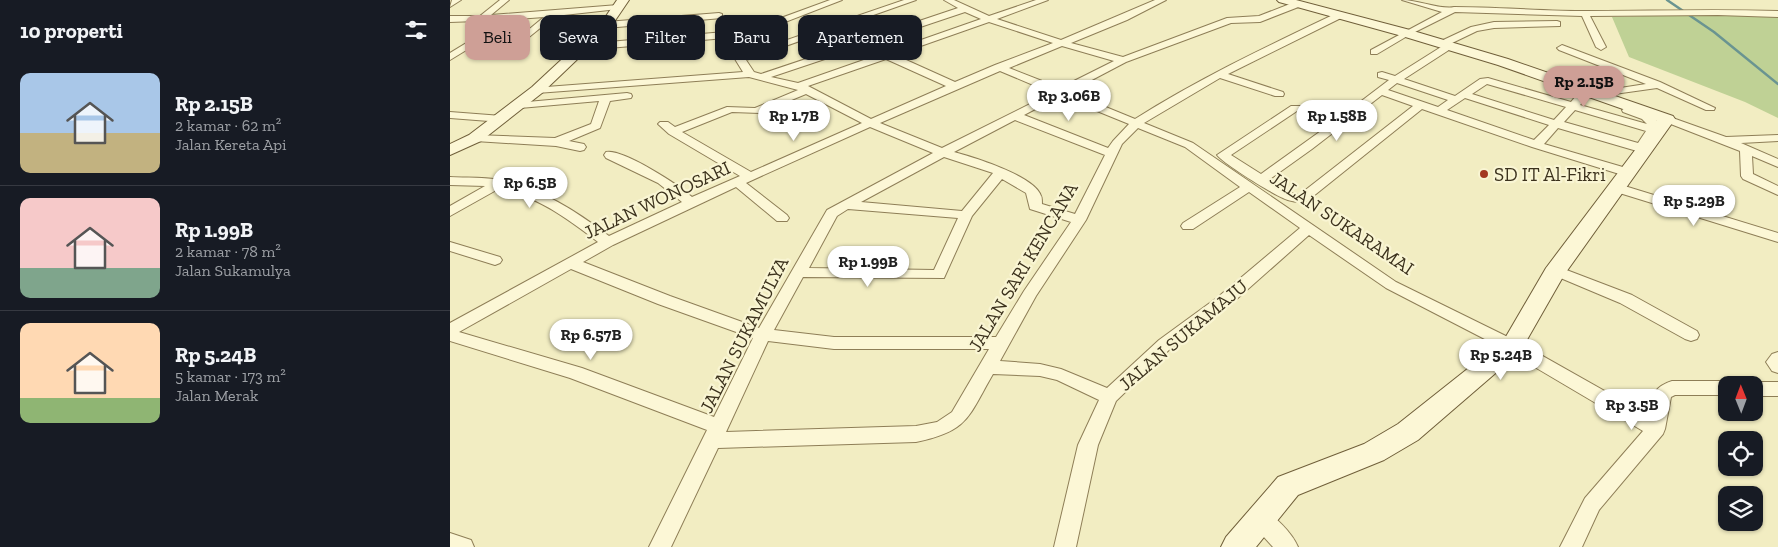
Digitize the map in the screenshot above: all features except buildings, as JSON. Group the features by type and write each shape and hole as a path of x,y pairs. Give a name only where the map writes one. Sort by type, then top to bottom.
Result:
{"street":[{"path":"450,5 457,0"},
{"path":"486,15 505,0"},
{"path":"617,44 749,33 838,0"},
{"path":"750,74 740,59 912,0"},
{"path":"948,0 965,10 990,19 1123,60"},
{"path":"922,43 1044,0"},
{"name":"JALAN WONOSARI","path":"450,330 608,242 690,203 871,122 1061,42 1124,18 1162,0"},
{"path":"1406,0 1448,11 1484,8 1585,14 1778,14"},
{"path":"1477,0 1484,8"},
{"path":"1507,0 1516,10"},
{"path":"1291,1 1446,45 1588,94 1659,124"},
{"name":"JALAN SUKAMULYA","path":"660,547 763,335 832,213 942,152 1123,60 1230,20 1260,19 1291,1"},
{"path":"530,16 620,3"},
{"path":"612,15 620,3"},
{"path":"761,78 965,10"},
{"path":"1374,52 1448,11"},
{"path":"530,33 552,14"},
{"path":"1585,14 1601,47"},
{"name":"JALAN SARI KENCANA","path":"716,433 916,434 940,429 958,417 1029,295 1079,220 1117,143 1136,123 1219,74 1340,15"},
{"path":"617,24 715,16"},
{"path":"450,19 465,19"},
{"path":"450,27 465,19"},
{"path":"1188,226 1285,164 1396,79 1446,45 1474,29 1494,25 1557,24"},
{"path":"450,57 465,48"},
{"path":"1562,48 1658,85 1710,108"},
{"path":"450,150 475,138 520,105 570,60"},
{"path":"782,218 743,180 669,128 733,108 750,111 760,110 803,88 873,60"},
{"path":"897,60 955,86"},
{"name":"JALAN SUKARAMAI","path":"998,68 1189,145 1255,183 1308,228 1391,285 1512,346 1656,429"},
{"path":"1519,72 1588,94 1658,85"},
{"path":"537,90 750,74 803,88 882,129 942,152 990,167 1031,190 1035,196 1035,206 1079,220"},
{"path":"1219,74 1279,94"},
{"path":"1382,75 1641,148 1659,124"},
{"path":"1439,111 1459,96 1484,81 1488,81 1572,106 1724,140 1778,163"},
{"path":"1381,91 1536,145 1778,238"},
{"path":"1536,145 1572,106 1588,94"},
{"path":"520,105 628,96"},
{"path":"556,142 596,126 606,98"},
{"path":"1341,122 1305,109 1295,108 1223,155 1255,183 1293,198 1301,199 1420,105"},
{"path":"450,115 502,118"},
{"path":"1016,116 1112,154"},
{"path":"1237,547 1288,486 1374,452 1408,432 1512,346 1556,271 1624,180 1659,124"},
{"path":"475,138 556,142 580,147"},
{"path":"1724,140 1778,138"},
{"path":"1746,150 1747,176 1778,191"},
{"path":"610,155 680,191 690,203"},
{"path":"798,272 939,274 966,216 1000,173"},
{"path":"450,181 498,184 534,195 563,208 608,242"},
{"path":"450,212 498,184"},
{"path":"845,205 966,216"},
{"name":"JALAN SUKAMAJU","path":"1065,547 1088,445 1109,398 1165,344 1224,301 1308,228"},
{"path":"450,246 496,260"},
{"path":"571,263 664,300 763,335 834,343 1002,343"},
{"path":"1556,271 1626,299 1691,335"},
{"path":"450,335 576,373 716,433"},
{"path":"1778,358 1775,362 1778,368"},
{"path":"989,366 1040,370 1061,374 1109,398"},
{"path":"1572,547 1592,504 1656,429 1663,393 1679,388 1718,388"},
{"path":"1763,389 1778,389"},
{"path":"1260,518 1288,547"},
{"path":"450,543 463,547"}],"green space":[{"path":"1712,14 1778,15 1778,118 1745,102 1629,57 1612,17"}],"waterway":[{"path":"1667,0 1714,32 1778,84"}],"place":[{"name":"SD IT Al-Fikri","path":"1484,174"}]}
